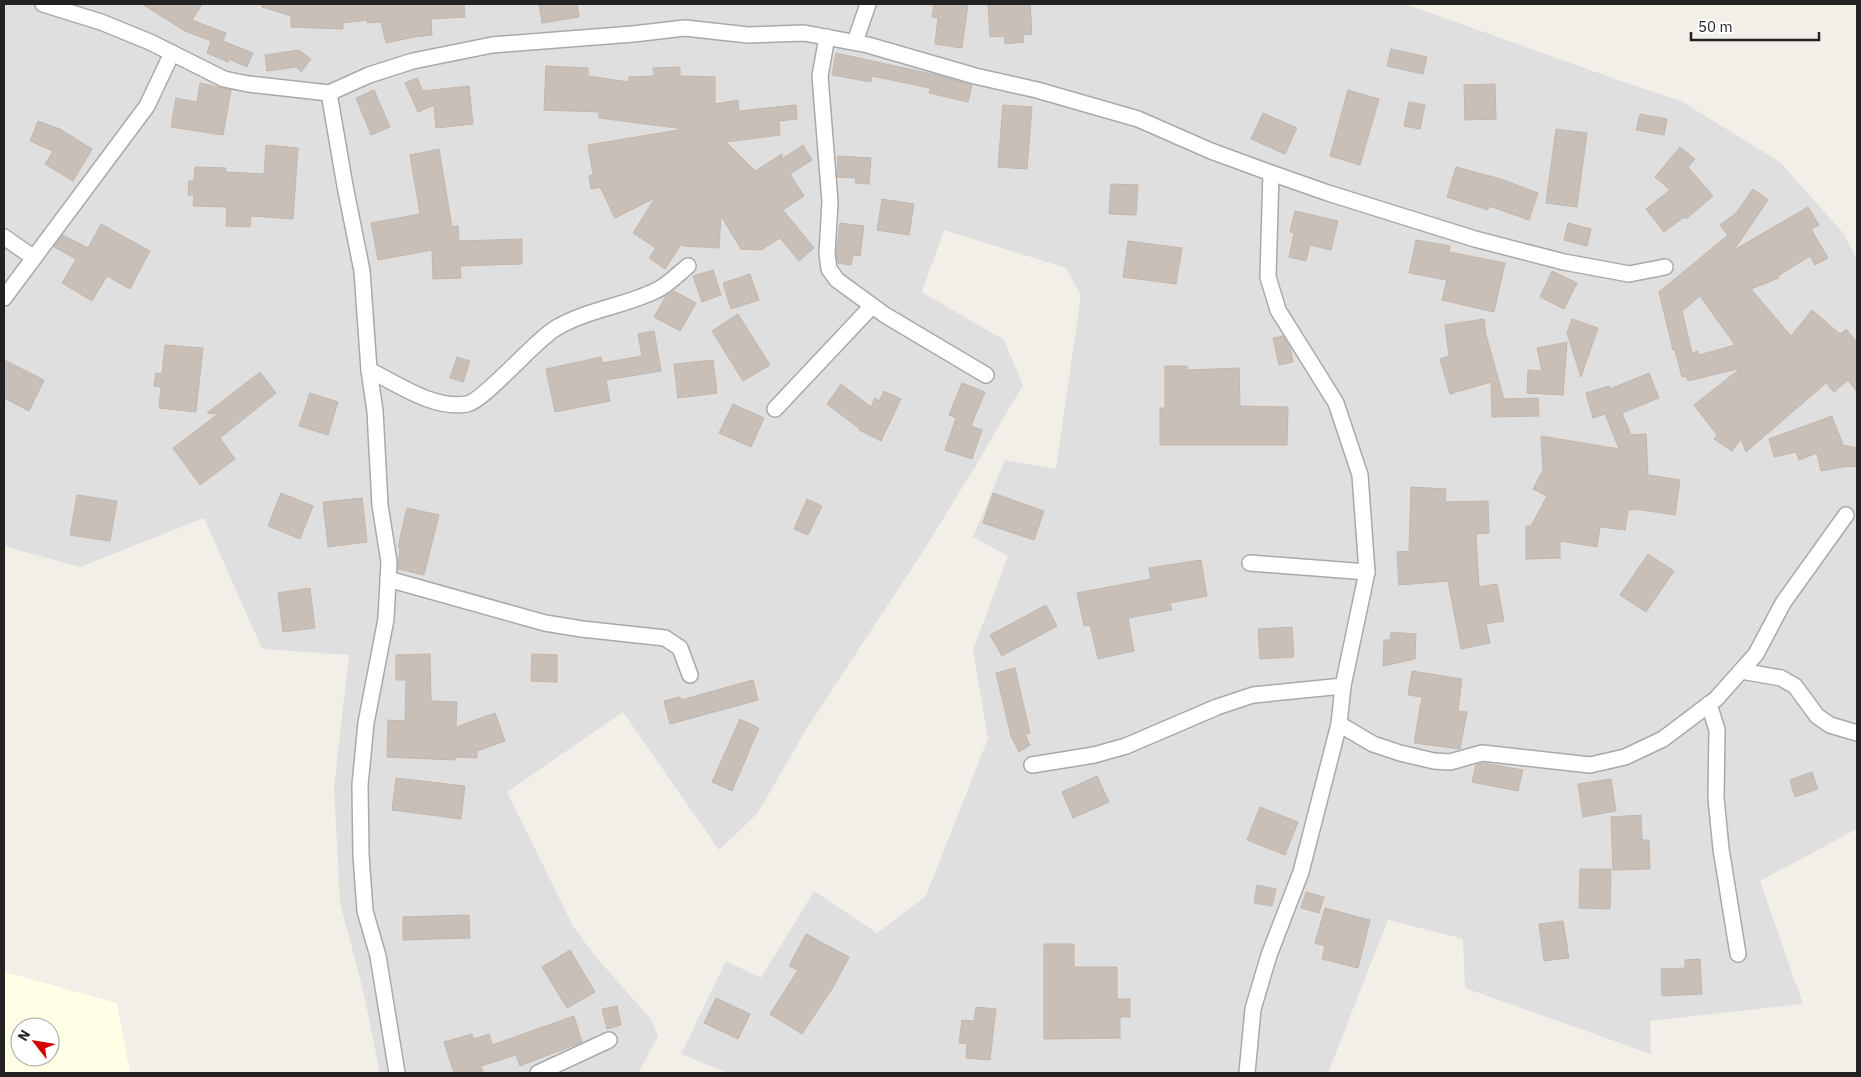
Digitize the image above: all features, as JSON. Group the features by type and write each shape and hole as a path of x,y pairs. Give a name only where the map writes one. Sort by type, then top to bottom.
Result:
{"street":[{"path":"43,4 77,9 150,42 224,79 248,84 329,93 369,75 413,61 492,44 633,34 685,28 748,35 804,33 855,42 1138,119 1271,173 1475,239 1564,262 1629,274 1665,268"},
{"path":"855,42 868,4"},
{"path":"827,37 820,76 830,202 829,269 837,280 872,306 986,375"},
{"path":"4,298 147,106 172,53"},
{"path":"329,93 344,186 362,271 369,370 375,411 380,505 389,562 386,619 366,723 360,784 361,855 365,911 378,956 397,1073"},
{"path":"1247,1073 1253,1009 1269,955 1301,872 1338,724 1343,686 1367,572 1360,475 1336,403 1278,310 1268,277 1271,173"},
{"path":"4,237 34,258"},
{"path":"369,370 423,397 450,406 470,404 556,328 578,318 658,290 688,266"},
{"path":"776,409 872,306"},
{"path":"1338,724 1373,744 1434,761 1450,762 1482,753 1590,765 1625,757 1663,739 1716,699 1756,654 1783,603 1846,515"},
{"path":"1250,563 1367,572"},
{"path":"388,579 545,623 582,630 665,638 680,648 690,675"},
{"path":"1741,671 1781,678 1795,686 1817,716 1830,725 1857,733"},
{"path":"1032,765 1094,755 1126,746 1217,707 1253,695 1343,686"},
{"path":"1709,704 1717,730 1717,807 1721,849 1738,954"},
{"path":"538,1073 608,1040"}],"shaded area":[{"path":"4,4 1405,4 1681,101 1780,162 1844,234 1857,260 1857,829 1760,881 1803,1004 1650,1021 1651,1054 1465,988 1463,939 1388,920 1328,1073 727,1073 681,1054 726,961 761,978 814,891 877,933 926,896 988,738 973,650 1008,556 973,537 1005,460 1056,469 1081,295 1066,268 944,230 922,292 1004,340 1023,385 920,556 807,728 757,814 719,850 623,712 507,792 573,926 595,956 651,1019 658,1036 638,1073 380,1073 363,990 340,903 334,787 349,655 262,649 204,518 80,567 4,546"},
{"path":"4,972 117,1003 130,1073 4,1073"}],"building":[{"path":"142,4 202,4 192,20 226,33 223,41 253,53 247,67 229,59 228,62 207,53 211,41 185,31"},
{"path":"262,4 464,4 465,17 431,19 432,35 386,43 381,22 367,23 367,20 343,23 343,29 291,27 291,16 262,7"},
{"path":"539,4 577,4 579,17 542,23"},
{"path":"934,4 968,4 962,48 935,44 938,18 932,17"},
{"path":"988,4 1030,4 1032,34 1023,35 1024,42 1005,44 1004,36 990,37"},
{"path":"1391,49 1427,57 1423,74 1387,66"},
{"path":"299,50 311,59 301,72 296,67 267,71 265,55"},
{"path":"836,53 972,85 968,102 929,93 930,88 872,76 871,82 832,75"},
{"path":"546,66 588,68 588,76 629,82 629,77 654,76 653,68 680,67 680,76 715,77 715,104 738,100 739,111 796,105 797,119 779,121 780,135 726,142 755,171 782,154 782,159 803,145 812,160 790,174 804,196 783,210 814,248 799,261 780,238 761,250 741,249 721,216 719,248 683,246 682,243 665,269 649,258 656,248 633,233 655,198 615,218 600,187 591,189 589,176 593,175 588,145 684,129 599,118 599,112 544,110"},
{"path":"417,78 423,91 469,86 473,124 436,128 434,105 418,112 405,83"},
{"path":"200,83 231,90 223,135 171,127 176,98 197,102"},
{"path":"1495,84 1496,119 1465,120 1464,85"},
{"path":"374,90 390,127 371,135 356,98"},
{"path":"1348,90 1379,99 1360,165 1330,156"},
{"path":"1409,102 1425,105 1420,129 1404,126"},
{"path":"1003,105 1032,107 1027,169 998,167"},
{"path":"1263,113 1297,128 1285,154 1251,139"},
{"path":"1640,114 1667,119 1664,135 1636,130"},
{"path":"38,121 60,129 92,149 73,181 45,164 53,151 30,141"},
{"path":"1556,129 1587,133 1577,207 1546,203"},
{"path":"266,145 298,148 293,219 251,216 250,227 226,226 227,207 193,206 194,195 188,195 189,181 194,181 195,167 226,168 226,172 264,174"},
{"path":"1680,147 1695,159 1688,167 1713,196 1686,219 1684,217 1664,232 1646,209 1670,190 1655,177"},
{"path":"439,149 452,227 458,226 459,241 522,239 522,264 460,266 461,278 433,279 432,250 378,260 371,223 420,214 410,155"},
{"path":"838,156 871,158 869,184 855,183 856,178 837,177"},
{"path":"1456,167 1501,179 1538,193 1529,220 1489,206 1488,210 1447,197"},
{"path":"1111,184 1138,185 1136,215 1109,214"},
{"path":"1753,189 1768,200 1734,250 1808,207 1819,225 1811,229 1828,258 1815,265 1810,256 1778,276 1779,278 1751,289 1791,336 1812,310 1840,334 1846,329 1857,342 1857,392 1848,380 1834,392 1826,383 1746,452 1741,439 1732,451 1714,439 1717,435 1694,405 1741,368 1688,381 1686,376 1682,377 1675,350 1673,350 1659,292 1728,235 1720,225 1736,213","holes":["1700,296 1735,345 1699,355 1698,351 1692,353 1682,311"]},
{"path":"882,199 914,204 909,235 877,230"},
{"path":"1295,211 1338,221 1331,250 1310,245 1306,261 1289,257 1294,233 1290,232"},
{"path":"840,223 864,226 860,256 853,255 851,265 838,263 836,254"},
{"path":"1568,223 1591,229 1587,246 1564,240"},
{"path":"101,224 150,251 130,289 107,276 92,301 62,283 76,259 54,247 63,235 88,248"},
{"path":"1416,240 1450,246 1449,252 1505,263 1494,312 1442,300 1447,280 1409,273"},
{"path":"1128,241 1182,248 1176,284 1123,277"},
{"path":"713,270 721,295 702,302 693,276"},
{"path":"1552,271 1577,283 1564,309 1540,297"},
{"path":"750,274 759,300 731,309 723,283"},
{"path":"674,291 696,303 680,331 654,317 666,296"},
{"path":"738,314 770,365 743,381 712,331"},
{"path":"1484,319 1486,335 1504,399 1538,398 1539,416 1492,417 1491,382 1450,394 1440,359 1449,356 1445,325"},
{"path":"1572,319 1598,328 1581,377 1567,333"},
{"path":"654,331 661,371 606,380 610,401 555,412 546,369 601,357 602,363 642,356 638,334"},
{"path":"1283,336 1290,348 1293,362 1279,365 1273,338"},
{"path":"1567,342 1563,395 1527,393 1528,370 1542,371 1537,348"},
{"path":"165,345 203,348 196,412 159,408 161,387 154,386 156,373 162,374"},
{"path":"457,357 470,361 463,382 450,378"},
{"path":"4,360 44,380 29,411 4,398"},
{"path":"713,360 717,393 678,398 674,364"},
{"path":"1165,366 1187,366 1187,370 1239,368 1240,406 1288,407 1287,445 1160,445 1160,408 1165,408"},
{"path":"260,372 276,393 220,438 235,459 200,485 173,448 218,414 207,413"},
{"path":"1649,373 1659,398 1622,413 1631,435 1646,434 1648,475 1680,480 1675,515 1635,509 1628,510 1625,530 1600,527 1597,547 1560,541 1560,558 1526,559 1526,526 1531,526 1547,496 1533,489 1543,470 1541,436 1619,449 1605,414 1593,418 1586,393 1609,386 1610,389"},
{"path":"962,383 985,392 971,426 982,430 972,459 945,450 956,418 949,415"},
{"path":"841,384 871,407 875,398 879,401 884,391 901,399 881,441 859,430 827,404"},
{"path":"310,393 338,402 328,435 299,426"},
{"path":"733,404 764,418 751,447 719,433"},
{"path":"1832,416 1843,445 1857,448 1857,467 1848,466 1821,471 1817,453 1799,460 1796,452 1774,457 1769,439"},
{"path":"1411,487 1446,489 1445,502 1488,501 1489,533 1476,534 1479,587 1497,584 1504,621 1486,624 1490,643 1461,649 1448,581 1399,585 1397,552 1409,551"},
{"path":"281,493 313,506 300,539 268,526"},
{"path":"993,493 1044,511 1034,540 983,523"},
{"path":"77,495 117,501 110,541 70,535"},
{"path":"362,498 367,542 328,547 323,502"},
{"path":"807,499 822,506 808,535 794,529"},
{"path":"407,508 439,515 424,575 398,569 400,547 398,547"},
{"path":"1648,554 1674,571 1646,612 1620,595"},
{"path":"1201,560 1207,596 1170,603 1172,610 1128,618 1134,651 1098,659 1090,625 1084,626 1077,593 1151,579 1149,568"},
{"path":"310,588 315,628 283,632 278,593"},
{"path":"1046,605 1057,626 1002,656 990,635"},
{"path":"1292,627 1294,657 1260,659 1258,629"},
{"path":"1391,632 1416,634 1415,659 1383,666 1384,640 1390,640"},
{"path":"430,654 431,701 457,702 456,727 495,713 505,741 477,751 477,758 455,757 455,760 387,757 388,720 405,721 406,680 396,680 396,655"},
{"path":"532,654 557,655 557,682 531,681"},
{"path":"1015,668 1030,733 1025,734 1030,745 1019,752 1011,736 996,673"},
{"path":"1412,671 1462,679 1458,711 1467,712 1460,749 1414,743 1422,697 1408,695"},
{"path":"753,680 758,700 670,724 664,701 680,697 681,700"},
{"path":"740,719 759,728 732,791 712,782"},
{"path":"1483,763 1523,770 1518,791 1472,782 1476,765"},
{"path":"1812,772 1818,789 1795,797 1790,780"},
{"path":"1097,776 1109,802 1073,818 1062,792"},
{"path":"396,778 465,786 461,819 392,810"},
{"path":"1611,779 1616,811 1583,817 1578,784"},
{"path":"1260,807 1298,822 1285,855 1247,840"},
{"path":"1641,815 1642,840 1649,840 1650,869 1613,870 1611,817"},
{"path":"1580,869 1611,869 1610,909 1579,908"},
{"path":"1257,885 1276,889 1272,906 1254,903"},
{"path":"1306,892 1324,897 1319,913 1301,908"},
{"path":"1325,908 1370,920 1358,968 1322,959 1325,946 1315,943"},
{"path":"469,915 470,938 403,940 403,917"},
{"path":"1563,921 1569,958 1544,961 1539,924"},
{"path":"806,934 849,957 832,989 802,1034 770,1014 798,970 789,966"},
{"path":"1044,944 1074,944 1074,967 1117,967 1117,999 1130,999 1130,1017 1120,1017 1120,1038 1044,1039"},
{"path":"570,950 595,992 567,1008 542,967"},
{"path":"1700,959 1702,994 1662,996 1661,969 1685,968 1685,960"},
{"path":"716,998 750,1014 738,1039 704,1023"},
{"path":"617,1006 621,1025 607,1029 602,1009"},
{"path":"976,1007 996,1009 990,1060 966,1058 967,1044 959,1043 962,1020 974,1021"},
{"path":"574,1016 582,1042 520,1066 516,1055 481,1066 483,1073 454,1073 444,1042 472,1034 474,1039 489,1034 492,1045"}]}
